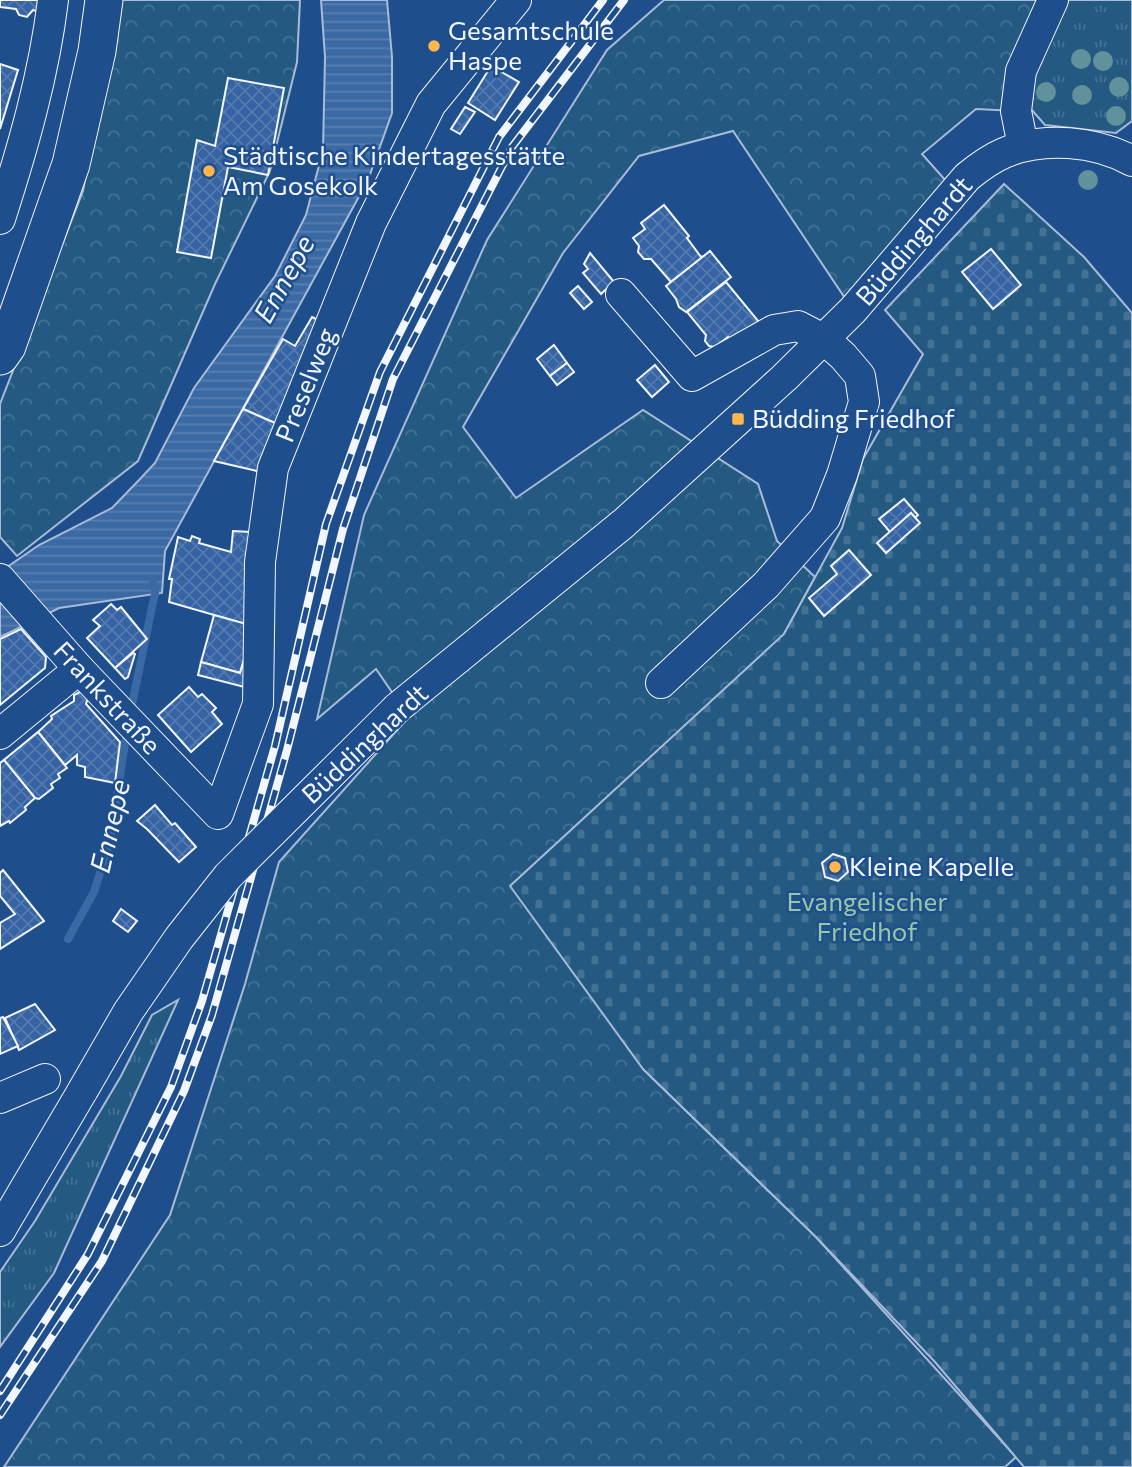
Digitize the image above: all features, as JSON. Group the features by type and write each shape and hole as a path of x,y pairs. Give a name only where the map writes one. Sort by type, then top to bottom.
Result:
{"main road":[{"path":"2,356 71,164 97,51 104,0"}],"street":[{"path":"0,219 24,145 49,37 53,0"},
{"name":"Preselweg","path":"218,814 258,704 260,562 273,468 371,223 431,104 516,0"},
{"path":"1023,146 1016,111 1021,71 1053,0"},
{"name":"Büddinghardt","path":"0,1231 128,1012 179,938 228,876 397,708 624,523 825,340 905,252 967,177 993,159 1023,146 1049,143 1128,150"},
{"path":"621,294 692,376 774,330 798,326 825,340 843,356 860,376 864,402 842,475 825,518 766,584 661,683"},
{"name":"Frankstraße","path":"0,579 79,669 218,814"},
{"path":"0,734 79,669"},
{"path":"0,1098 46,1079"}],"green space":[{"path":"117,0 300,0 297,62 270,171 215,284 138,461 17,556 0,537 0,404 83,191"},
{"path":"664,0 1053,0 1016,111 976,109 922,154 955,191 853,310 733,131 639,156 563,253 463,427 516,498 643,410 758,484 777,541 815,577 784,634 643,1069 815,1236 1016,1457 1005,1467 4,1467 170,1215 245,984 279,862 409,717 376,669 317,719 364,515 487,240 607,50"},
{"path":"1064,0 1132,0 1132,121 1116,133 1045,125 1030,108 1039,49"},
{"name":"Evangelischer Friedhof","path":"1004,184 1084,257 1132,313 1132,1467 1024,1467 935,1362 815,1236 643,1069 510,886 784,634 842,528 863,459 923,354 885,310"},
{"path":"178,1000 54,1273 0,1347 0,1272 35,1221 121,1076 152,1015"}],"water":[{"path":"321,0 387,0 392,57 392,113 368,180 165,551 162,593 59,608 0,637 0,572 39,545 112,508 155,463 194,388 275,276 306,215 323,150 325,57"}],"building":[{"path":"0,0 38,0 37,11 33,10 27,17 19,15 16,9 0,7"},
{"path":"0,64 18,70 0,129"},
{"path":"491,66 519,82 495,120 468,103"},
{"name":"Städtische Kindertagesstätte Am Gosekolk","path":"228,78 284,88 268,175 228,167 211,258 177,252 197,140 215,146"},
{"path":"465,107 475,112 460,134 451,129"},
{"path":"664,205 689,236 687,238 701,257 704,256 671,282 651,259 644,259 633,238 645,229 641,223"},
{"path":"991,249 1021,285 993,309 962,272"},
{"path":"710,251 731,277 686,312 679,307 666,286"},
{"path":"590,253 614,282 601,294 583,273 588,269 584,264"},
{"path":"726,282 759,322 731,342 728,337 715,347 709,346 705,341 706,335 687,312"},
{"path":"578,286 592,302 584,309 570,293"},
{"path":"312,317 327,325 282,426 243,409 283,339 295,346"},
{"path":"554,345 567,363 550,376 537,359"},
{"path":"567,363 574,372 557,385 550,376"},
{"path":"655,365 669,382 652,397 637,380"},
{"path":"243,409 282,426 261,472 214,461"},
{"path":"904,499 918,515 915,518 911,513 890,532 879,519"},
{"path":"911,513 920,523 886,553 877,543"},
{"path":"233,531 250,532 252,626 169,602 172,579 169,579 178,537 190,541 192,536 200,539 199,543 231,552"},
{"path":"849,550 871,575 824,616 809,598 837,574 831,566"},
{"path":"111,604 117,610 121,607 147,639 115,668 87,638 100,626 93,620"},
{"path":"214,615 250,625 251,635 240,673 201,662"},
{"path":"21,629 46,657 45,668 0,705 0,639"},
{"path":"135,654 128,677 125,679 115,668"},
{"path":"245,657 248,688 198,675 201,662 240,673"},
{"path":"189,687 198,697 202,694 216,708 212,712 222,724 191,752 158,715"},
{"path":"82,691 88,698 86,704 120,742 115,783 85,777 85,767 77,765 77,755 65,765 38,732 52,719 51,716 74,701 74,695"},
{"path":"38,732 67,768 58,774 60,778 51,784 53,788 39,799 35,798 4,760"},
{"path":"4,760 35,798 25,807 26,810 10,823 9,821 0,826 0,763"},
{"path":"155,805 196,847 179,862 137,821"},
{"name":"Kleine Kapelle","path":"833,854 845,858 848,872 838,881 825,877 822,863"},
{"path":"3,870 44,921 0,949 0,923 15,914 0,896 0,873"},
{"path":"121,909 137,921 128,932 113,921"},
{"path":"35,1004 55,1030 19,1050 5,1018"},
{"path":"3,1017 18,1046 0,1054 0,1018"}],"waterway":[{"name":"Ennepe","path":"130,714 155,593 153,582"},
{"name":"Ennepe","path":"68,939 94,892 110,841 127,730"}],"railway":[{"path":"0,1391 88,1254 171,1087 202,1001 275,746 326,524 380,372 499,137 603,0"},
{"path":"0,1415 102,1261 184,1091 212,1015 287,750 343,529 393,379 512,147 624,0"}],"place":[{"name":"Gesamtschule Haspe","path":"434,46"},
{"name":"Städtische Kindertagesstätte Am Gosekolk","path":"209,171"},
{"name":"Büdding Friedhof","path":"738,419"},
{"name":"Kleine Kapelle","path":"835,867"}]}
